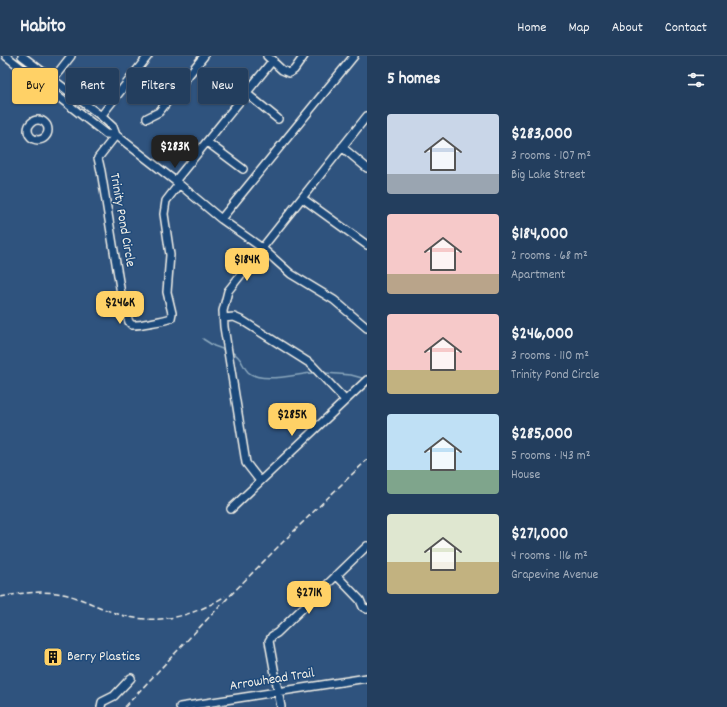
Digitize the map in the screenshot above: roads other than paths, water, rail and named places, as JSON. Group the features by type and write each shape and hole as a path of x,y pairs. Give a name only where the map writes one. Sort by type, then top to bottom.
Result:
{"street":[{"path":"6,56 106,134 116,134"},
{"path":"22,56 38,68"},
{"path":"58,73 71,56"},
{"path":"101,116 148,56"},
{"path":"147,118 159,112 204,56"},
{"path":"248,90 270,58 282,70 289,73 294,70 304,56"},
{"path":"221,219 354,56"},
{"path":"58,84 101,116 113,127 116,134 221,219 262,248 291,274 334,300 367,328"},
{"path":"248,95 278,119"},
{"path":"177,182 237,104"},
{"path":"260,481 246,463 223,318 223,311 228,291 367,116"},
{"name":"Trinity Pond Circle","path":"116,134 98,158 98,163 101,171 122,300 129,322 132,325 136,326 142,323 161,320 166,321 171,318 172,313 167,288 170,256 164,206 168,196 177,182"},
{"path":"207,142 243,169"},
{"path":"342,147 367,168"},
{"path":"302,198 367,245"},
{"path":"223,318 234,317 244,321 311,364 345,400"},
{"path":"231,509 367,380"},
{"path":"281,707 269,641 272,636 277,633 367,546"},
{"path":"336,575 360,600 363,607 367,609"},
{"path":"101,707 102,702 114,696 131,678"},
{"name":"Arrowhead Trail","path":"180,707 211,705 278,692 367,678"}],"waterway":[{"path":"203,339 214,346 225,350"},
{"path":"233,353 240,359 246,370 254,376 270,378 313,373"},
{"path":"325,373 351,375 362,378"}],"railway":[{"path":"125,707 244,582 367,460"},
{"path":"0,597 32,592 63,594 77,598 108,611 129,617 157,619 172,618 199,610 225,596"}],"place":[{"name":"Berry Plastics","path":"53,657"}]}
